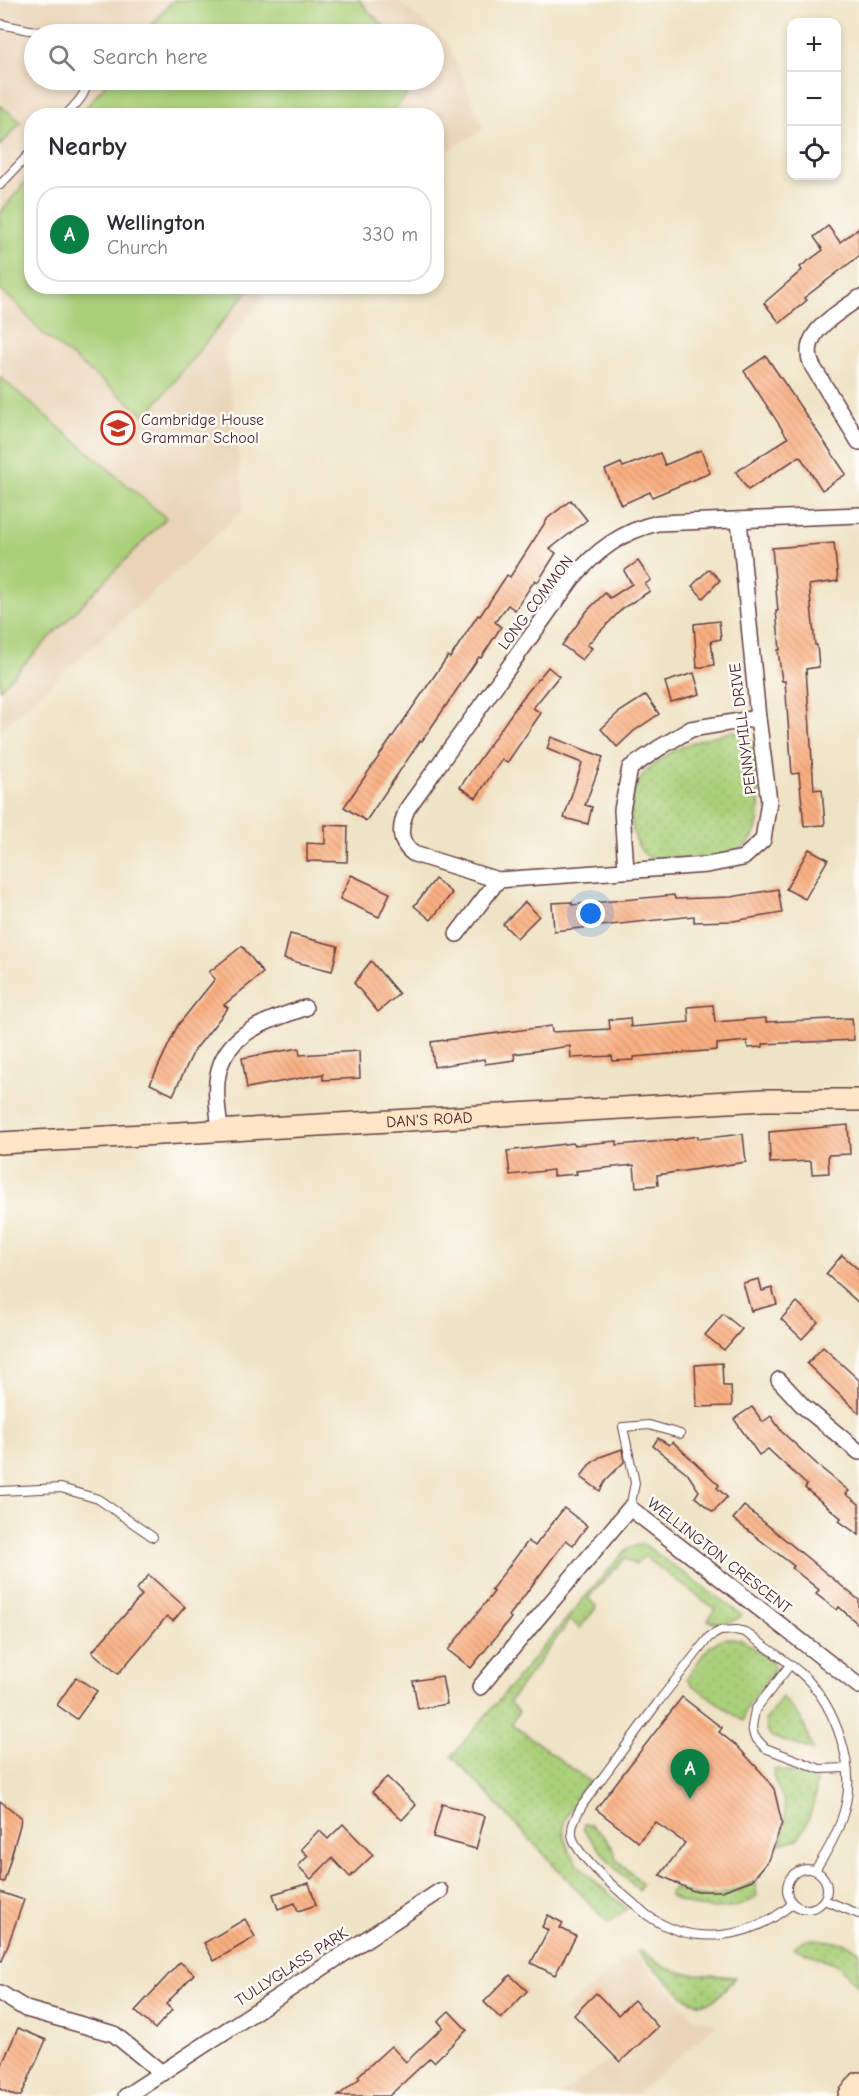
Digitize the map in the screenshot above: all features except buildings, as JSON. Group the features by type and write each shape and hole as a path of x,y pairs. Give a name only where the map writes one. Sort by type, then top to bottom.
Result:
{"street":[{"path":"859,298 818,330 813,337 809,354 813,367 859,442"},
{"name":"LONG COMMON","path":"402,840 402,826 407,809 572,579 615,539 648,525 678,522 859,515"},
{"name":"PENNYHILL DRIVE","path":"402,840 414,854 498,880 707,865 743,858 763,840 769,801 758,718 739,520"},
{"path":"626,870 622,810 630,768 691,729 758,718"},
{"path":"457,934 498,880"},
{"path":"219,1130 217,1083 219,1069 232,1047 258,1025 305,1008"},
{"name":"DAN'S ROAD","path":"0,1143 764,1100 859,1100"},
{"path":"779,1380 803,1406 859,1452"},
{"name":"WELLINGTON CRESCENT","path":"480,1687 630,1508 859,1686"},
{"name":"TULLYGLASS PARK","path":"126,2096 440,1891"},
{"path":"0,1993 26,2009 114,2034 162,2073"},
{"path":"849,2096 859,2083"}],"lane":[{"path":"0,24 24,29"},
{"path":"72,108 86,90"},
{"path":"0,185 24,160"},
{"path":"630,1508 635,1483 624,1427 649,1425 680,1434"},
{"path":"0,1491 61,1488 98,1499 153,1537"},
{"path":"792,1904 773,1919 743,1931 706,1935 675,1930 647,1915 586,1860 578,1851 572,1834 572,1825 583,1804 709,1637 720,1631 745,1632 807,1680 830,1712 839,1731 846,1768 846,1803 825,1856 815,1870"},
{"path":"789,1665 755,1710 752,1727 754,1736 765,1749 820,1769 846,1768"},
{"path":"802,1869 815,1870 826,1883 824,1900 814,1908 797,1907 792,1904 786,1893 788,1880 802,1869"},
{"path":"824,1900 859,1914"}],"shaded area":[{"name":"Cambridge House Grammar School","path":"0,0 397,0 425,24 24,24 24,90 444,90 444,40 448,43 484,129 444,153 444,108 24,108 24,294 265,294 225,348 245,509 0,730"},
{"path":"633,1953 694,2018 717,2024 634,2096 559,2096 611,2058 564,2010"}],"green space":[{"path":"173,0 360,0 382,24 153,24"},
{"path":"101,90 411,90 396,108 86,108"},
{"path":"0,105 21,122 0,146"},
{"path":"24,184 24,294 245,294 146,416 42,333 15,302 0,290 0,213"},
{"path":"0,377 166,518 0,689"},
{"path":"734,731 749,739 756,754 759,817 753,836 747,844 730,854 655,862 650,859 639,846 632,825 631,804 637,786 647,771 661,758 696,741"},
{"path":"643,1544 742,1615 726,1623 708,1620 715,1609 644,1556 635,1565 625,1558 588,1598 597,1607 580,1628 570,1620 509,1702 519,1712 511,1723 590,1782 568,1813 564,1827 565,1841 581,1867 627,1909 608,1923 452,1756 628,1548"},
{"path":"727,1638 741,1639 771,1661 774,1667 773,1673 746,1709 743,1721 691,1684 687,1678 709,1648"},
{"path":"782,1697 802,1720 813,1750 772,1737 767,1732 765,1721"},
{"path":"774,1769 817,1781 811,1811 798,1839 781,1844 785,1811 782,1796 773,1776"},
{"path":"584,1824 591,1825 604,1836 614,1850 616,1859 642,1883 639,1891 611,1864 583,1829"},
{"path":"755,1881 757,1896 737,1906 713,1909 690,1905 669,1896 674,1888 693,1895 717,1895"},
{"path":"814,1939 845,1943 859,1951 859,1987 837,1964 793,1948 802,1941"},
{"path":"640,1950 666,1968 683,1973 735,1977 715,1999 709,2002 695,2002 687,1999 638,1953"}],"place":[{"name":"Cambridge House Grammar School","path":"118,428"},
{"name":"Wellington","path":"690,1799"}]}
